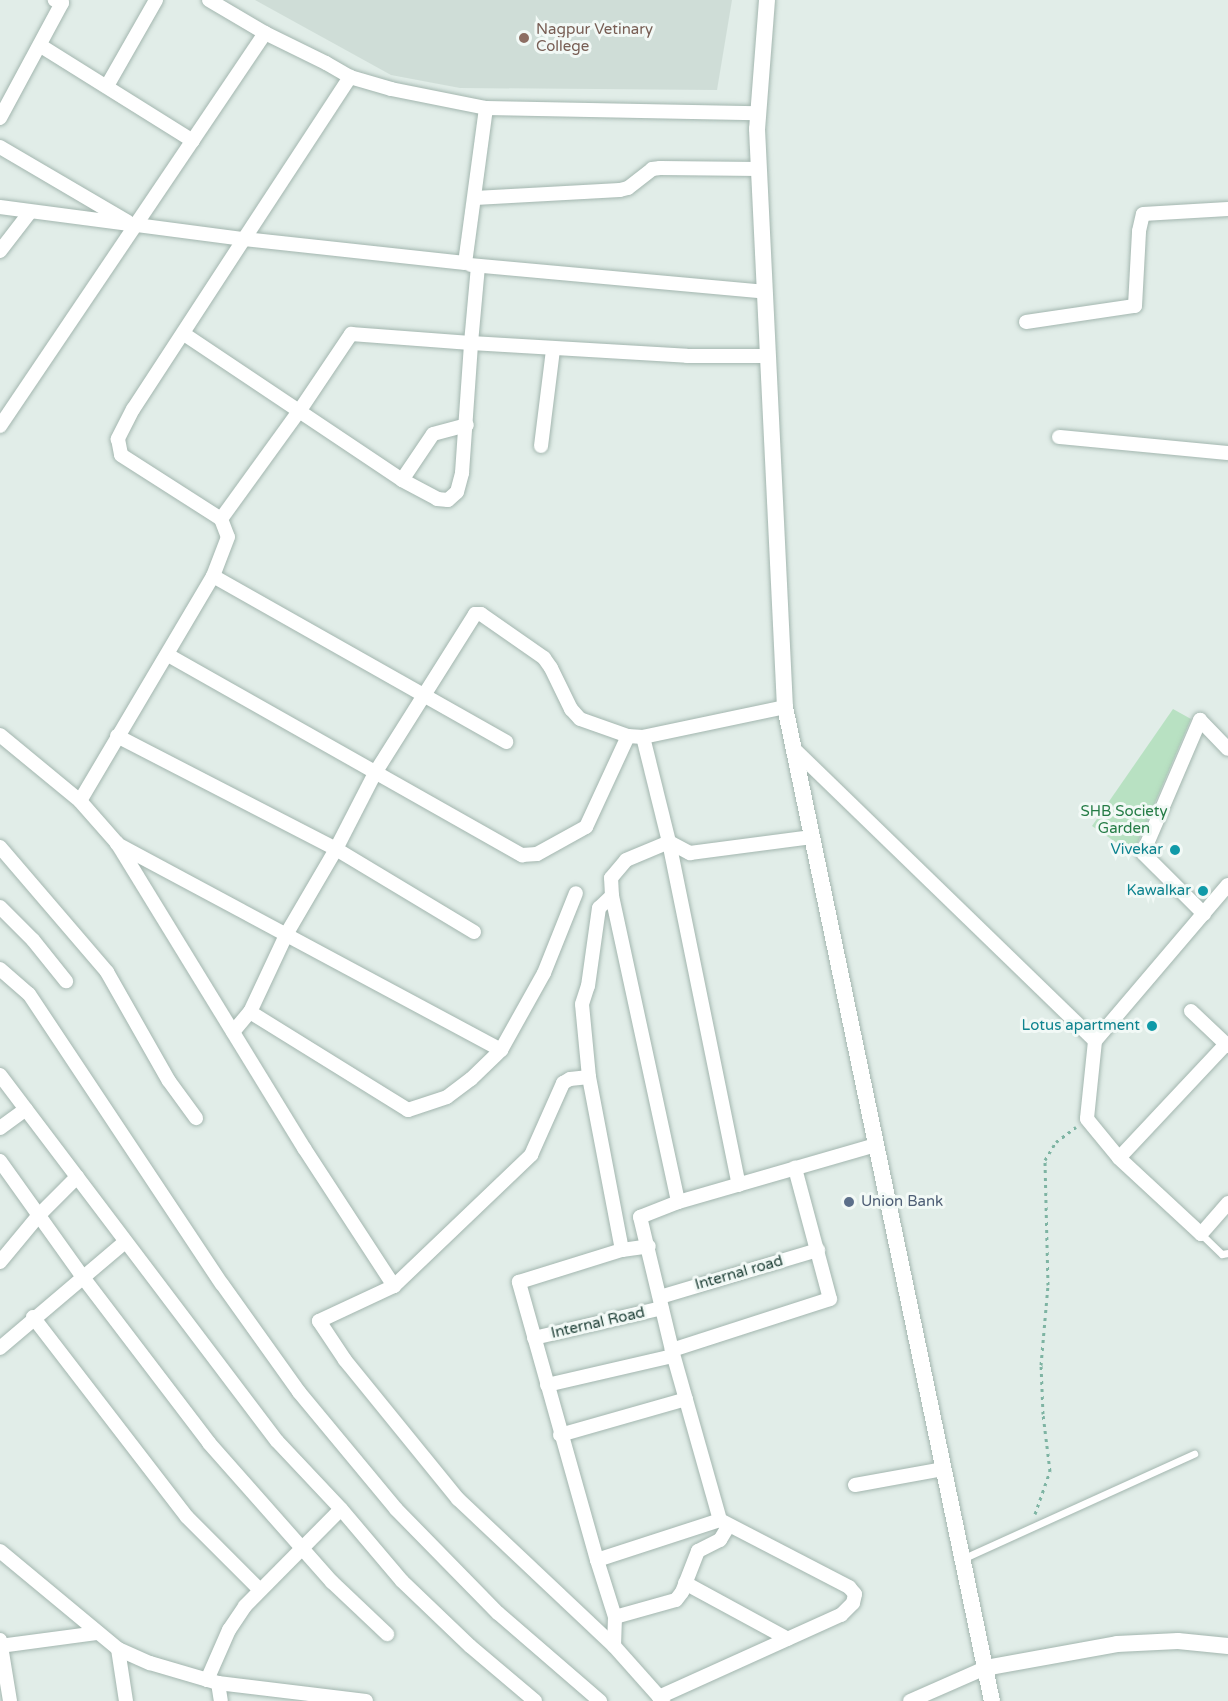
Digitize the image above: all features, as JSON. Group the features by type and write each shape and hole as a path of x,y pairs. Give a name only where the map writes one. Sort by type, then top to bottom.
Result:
{"street":[{"path":"107,86 156,0"},
{"path":"209,0 265,33 327,63 350,77 391,89 486,108 757,113"},
{"path":"767,0 757,113 785,707 992,1701"},
{"path":"0,118 41,46 60,1"},
{"path":"0,426 265,33"},
{"path":"41,46 193,141"},
{"path":"80,801 213,576 228,537 221,519 121,454 118,439 133,409 350,77"},
{"path":"184,334 402,480 436,500 448,500 457,492 462,473 467,425 475,198 486,108"},
{"path":"0,147 135,226"},
{"path":"475,198 620,190 628,188 652,169 660,168 759,169"},
{"path":"0,207 244,240 471,265 765,292"},
{"path":"1026,322 1135,306 1139,231 1143,214 1228,209"},
{"path":"0,251 30,212"},
{"path":"221,519 300,410 351,334 553,350 687,356 768,356"},
{"path":"541,446 553,350"},
{"path":"402,480 433,434 467,425"},
{"path":"1059,437 1228,453"},
{"path":"213,576 507,742"},
{"path":"233,1032 250,1012 287,933 336,849 375,773 472,617 482,614 544,658 552,668 571,710 580,718 628,736 643,737 785,707"},
{"path":"168,655 522,855 537,854 586,827 628,736"},
{"path":"1204,914 1143,853 1200,720 1228,749"},
{"path":"0,735 80,801 117,843 304,1148 394,1286"},
{"path":"117,736 336,849 474,932"},
{"path":"643,737 669,843 739,1185"},
{"path":"794,749 1095,1041"},
{"path":"678,1202 612,896 611,878 626,861 669,843 690,853 812,837"},
{"path":"117,843 501,1050"},
{"path":"0,847 107,972 169,1081 196,1118"},
{"path":"1228,885 1095,1041 1087,1119 1119,1158 1201,1234 1228,1203"},
{"path":"250,1012 408,1110 447,1097 471,1079 501,1050 544,973 576,892"},
{"path":"612,896 600,908 588,986 582,1004 589,1077 622,1250"},
{"path":"0,907 33,940 66,981"},
{"path":"0,969 29,994 222,1284 306,1401 403,1517 498,1613 600,1701"},
{"path":"1119,1158 1227,1045 1191,1011"},
{"path":"0,1075 124,1242 277,1441 341,1509 402,1581 470,1646 535,1701"},
{"path":"589,1077 570,1078 563,1083 531,1155 394,1286 319,1321 345,1360 458,1499 614,1646 661,1699 841,1615 854,1603 855,1594 849,1587 725,1522 597,1560"},
{"path":"0,1128 26,1109"},
{"path":"615,1617 676,1600 698,1551 720,1540 725,1522 672,1353 649,1246 640,1217 678,1202 876,1145"},
{"path":"0,1161 82,1276 209,1443 332,1582 387,1634"},
{"path":"547,1385 672,1353 827,1303 831,1296 795,1168"},
{"path":"0,1262 39,1215 77,1178"},
{"path":"0,1348 33,1317 124,1242"},
{"path":"614,1646 615,1617 560,1435 519,1282 622,1250 649,1246"},
{"name":"Internal road","path":"661,1303 819,1250"},
{"name":"Internal Road","path":"534,1338 661,1303"},
{"path":"33,1317 188,1517 260,1590"},
{"path":"560,1435 686,1399"},
{"path":"855,1485 944,1468"},
{"path":"221,1701 213,1681 229,1630 260,1590 275,1578 341,1509"},
{"path":"0,1551 118,1649 150,1663 213,1681 333,1699 366,1701"},
{"path":"685,1583 788,1639"},
{"path":"10,1701 0,1644 98,1633"},
{"path":"910,1701 985,1668 1117,1644 1178,1641 1228,1646"},
{"path":"118,1649 126,1701"}],"lane":[{"path":"1201,1234 1222,1254 1228,1253"},
{"path":"962,1558 1194,1454"}],"path":[{"path":"1029,1528 1050,1471 1041,1365 1048,1285 1045,1160 1056,1142 1087,1119"}],"shaded area":[{"name":"Nagpur Vetinary College","path":"255,0 732,0 717,90 460,88 391,75"}],"green space":[{"name":"SHB Society Garden","path":"1173,709 1191,719 1133,854 1092,826"}],"place":[{"name":"Nagpur Vetinary College","path":"524,38"},
{"name":"Vivekar","path":"1175,850"},
{"name":"Kawalkar","path":"1203,891"},
{"name":"Lotus apartment","path":"1152,1026"},
{"name":"Union Bank","path":"849,1202"}]}
